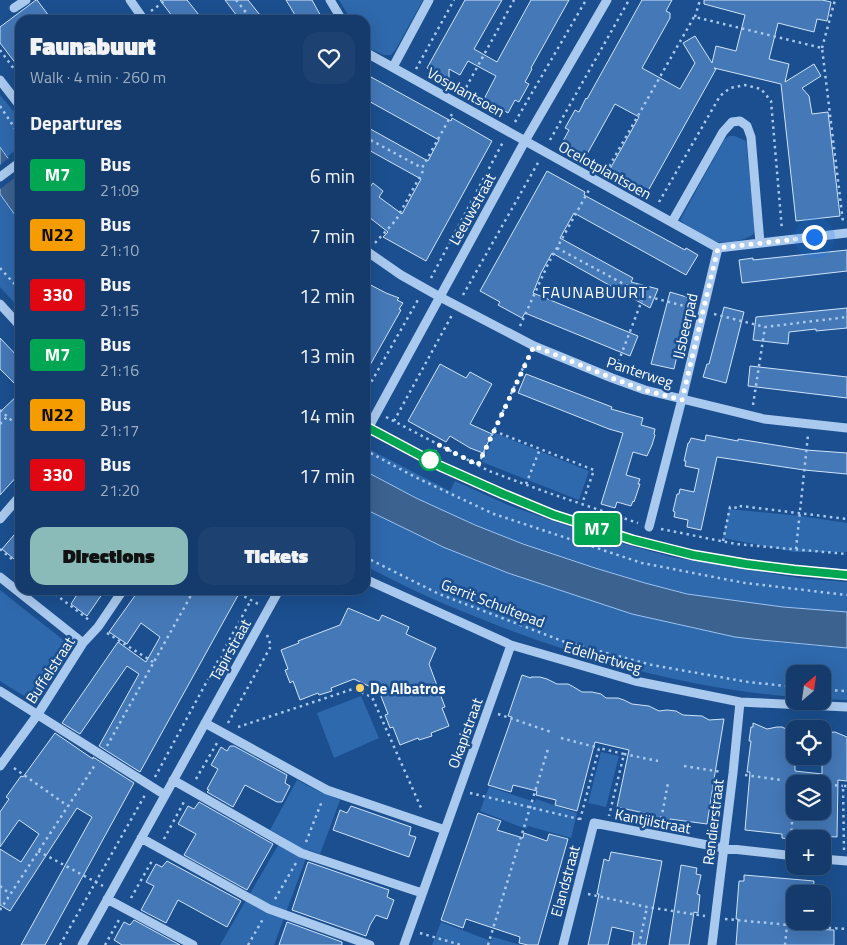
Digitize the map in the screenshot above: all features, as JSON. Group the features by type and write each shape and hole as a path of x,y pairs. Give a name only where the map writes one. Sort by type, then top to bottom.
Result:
{"street":[{"path":"14,8 26,0"},
{"path":"130,0 140,15"},
{"path":"330,0 339,15"},
{"path":"393,67 429,0"},
{"name":"Leeuwstraat","path":"370,423 525,141 607,0"},
{"name":"Vosplantsoen","path":"370,55 525,141"},
{"path":"0,80 15,100"},
{"path":"672,222 723,132 732,122 740,121 746,126 751,137 760,243"},
{"name":"Ocelotplantsoen","path":"525,141 718,248"},
{"path":"0,177 15,166"},
{"path":"718,248 845,234"},
{"name":"IJsbeerpad","path":"649,527 682,400 718,248"},
{"name":"Panterweg","path":"370,254 425,289 534,346 644,390 764,419 847,428"},
{"path":"0,304 15,320"},
{"path":"370,431 440,466 503,494 554,515 633,540 693,555 746,564 847,574"},
{"path":"0,519 15,502"},
{"path":"0,577 15,590"},
{"name":"Edelhertweg","path":"370,581 511,645 635,681 740,702 847,707"},
{"path":"21,595 83,643"},
{"name":"Buffelstraat","path":"2,764 38,714 83,643 98,627 120,595"},
{"name":"Tapirstraat","path":"82,945 276,595"},
{"name":"Okapistraat","path":"404,945 511,645"},
{"path":"0,691 165,794"},
{"name":"Rendierstraat","path":"712,945 740,702"},
{"path":"205,722 326,790 445,830"},
{"path":"173,780 301,853 422,894"},
{"name":"Kantjilstraat","path":"594,823 723,848 786,855"},
{"name":"Elandstraat","path":"562,945 594,823"},
{"path":"141,838 269,909 370,945"},
{"path":"831,860 846,861"},
{"path":"109,895 193,945"}],"path":[{"path":"148,15 166,0"},
{"path":"236,0 248,15"},
{"path":"411,78 454,0"},
{"path":"370,247 396,220 423,172 422,168 514,0"},
{"path":"370,384 425,289 509,132 586,0"},
{"path":"394,421 629,0"},
{"path":"516,336 548,264 695,17 700,0"},
{"path":"835,0 822,48 845,234"},
{"path":"695,17 822,48"},
{"path":"0,50 15,70"},
{"path":"653,212 720,96 730,88 745,85 761,89 771,101 783,240"},
{"path":"0,106 15,128"},
{"path":"370,141 422,168"},
{"path":"0,268 15,284"},
{"path":"612,378 644,295"},
{"path":"751,416 765,327"},
{"path":"478,465 534,346"},
{"path":"0,410 15,424"},
{"path":"377,413 490,471 649,527 736,544 847,554"},
{"path":"0,424 7,417"},
{"path":"796,549 809,424"},
{"path":"494,431 594,470 582,504"},
{"path":"526,484 540,449"},
{"path":"723,541 730,508 740,508 742,506 847,519"},
{"path":"0,549 15,562"},
{"name":"Gerrit Schultepad","path":"370,560 439,594 565,642 652,665 748,682 786,686"},
{"path":"242,595 268,610"},
{"path":"60,945 251,600"},
{"path":"223,732 353,689 372,697 429,825"},
{"path":"831,690 847,691"},
{"path":"487,711 551,732"},
{"path":"561,738 658,761"},
{"path":"580,820 599,748"},
{"path":"488,945 548,749"},
{"path":"606,826 624,754"},
{"path":"2,764 68,806"},
{"path":"658,836 668,783"},
{"path":"831,785 845,786 846,861"},
{"path":"248,945 301,853 326,790"},
{"path":"459,790 594,823"},
{"path":"38,851 96,882 109,895"},
{"path":"0,886 10,894"},
{"path":"639,945 647,908"},
{"path":"409,930 461,945"},
{"path":"786,945 787,930"}],"shaded area":[{"path":"339,0 423,0 391,55 384,55 370,49 370,15 348,15"},
{"path":"0,95 15,113 15,150 7,157 0,147"},
{"path":"729,136 735,136 746,141 755,232 748,237 732,242 718,242 704,236 680,220 724,140"},
{"path":"0,147 15,164 15,215 0,194"},
{"path":"0,194 15,215 15,304 0,287"},
{"path":"495,433 589,471 579,500 482,462"},
{"path":"370,450 450,491 455,481 508,505 602,538 672,557 799,578 847,582 847,612 783,607 687,594 645,583 523,544 475,525 416,498 370,474"},
{"path":"370,474 416,498 475,525 523,544 645,583 687,594 783,607 847,612 847,648 735,637 632,614 508,573 443,547 370,511"},
{"path":"729,509 801,516 847,523 847,552 794,552 723,538"},
{"path":"370,511 443,547 508,573 679,624 762,640 847,648 847,700 831,699 831,665 786,665 786,696 748,692 656,675 610,663 520,634 424,595 370,568"},
{"path":"0,590 67,643 29,699 0,681"},
{"path":"361,696 379,738 334,758 317,713"},
{"path":"601,752 619,756 606,807 588,803"},
{"path":"297,780 340,800 320,854 309,850 274,945 220,945 283,837 270,830"},
{"path":"489,787 535,802 536,799 577,813 571,838 528,826 526,829 480,811"},
{"path":"441,922 491,941 493,937 521,945 432,945"}],"pier":[{"path":"10,157 15,162 15,178 0,189 0,165"}],"building":[{"path":"37,0 48,15 16,15"},
{"path":"160,0 187,0 199,15 171,15"},
{"path":"225,0 248,0 260,15 236,15"},
{"path":"286,0 312,0 320,15 295,15"},
{"path":"465,0 502,0 474,49 497,62 531,0 569,0 531,68 525,82 529,84 519,102 515,100 508,113 484,99 496,76 468,61 460,75 449,69 449,81 427,68"},
{"path":"642,0 672,0 666,11 670,13 670,18 642,68 680,89 695,63 683,43 695,36 712,63 716,46 736,51 745,15 704,4 704,0 822,0 831,2 827,21 817,19 814,32 778,23 769,59 789,64 785,82 814,64 821,76 802,88 809,96 812,114 828,112 840,216 796,221 781,84 714,68 716,69 648,191 610,169 639,117 615,104 586,156 562,143 569,130 565,128 575,110 579,112 587,99"},
{"path":"15,16 15,62 0,43 0,27"},
{"path":"371,77 451,121 452,118 492,141 426,261 383,237 388,232 370,218 370,187 373,183 383,191 379,197 402,214 421,179 370,151 370,129 428,161 439,140 370,102"},
{"path":"547,171 585,192 584,195 685,250 686,248 698,255 686,275 574,213 560,238 633,278 631,282 658,289 650,308 552,253 533,293 638,336 630,356 525,313 522,318 498,305 500,302 480,291"},
{"path":"847,250 847,271 742,283 739,260"},
{"path":"370,285 399,298 397,300 403,303 399,309 401,310 370,365"},
{"path":"670,292 690,298 675,356 677,356 674,369 651,364"},
{"path":"724,307 744,312 726,383 703,377 707,364 709,364"},
{"path":"847,308 847,328 789,332 788,344 753,340 756,317"},
{"path":"0,338 15,354 15,384 0,369"},
{"path":"440,364 466,378 470,372 492,384 470,424 492,434 483,453 470,448 450,436 446,442 408,421"},
{"path":"750,366 847,377 847,398 748,386"},
{"path":"526,374 612,407 611,409 643,418 641,425 655,429 655,435 647,456 633,452 626,475 640,479 638,484 640,484 631,506 617,502 615,508 601,504 623,433 518,393"},
{"path":"15,398 15,478 0,495 0,412"},
{"path":"706,435 806,450 847,453 847,474 804,470 717,457 701,530 687,527 688,520 674,517 675,512 673,511 680,489 694,492 699,469 685,466 686,461 684,461 688,443 691,438 705,441"},
{"path":"15,534 15,560 2,549"},
{"path":"77,595 102,595 87,616 71,604"},
{"path":"135,595 238,595 140,772 99,746 139,674 127,666 80,734 62,723 118,642 146,662 160,637 141,623 127,644 109,632"},
{"path":"348,608 379,621 382,615 409,627 406,634 436,648 429,664 445,707 442,708 449,726 431,733 432,736 419,740 418,738 400,745 393,727 390,728 385,715 388,714 379,691 354,679 331,688 332,691 319,695 318,693 300,700 293,681 290,683 285,670 288,669 281,650 299,643 298,641 340,625"},
{"path":"522,675 531,678 540,677 557,684 568,684 582,692 601,694 606,698 618,698 632,704 649,706 659,711 676,711 683,715 702,716 709,720 724,719 707,824 670,819 670,822 653,819 653,815 617,807 629,750 595,742 577,811 555,805 556,800 536,795 537,791 513,785 511,792 488,785 512,717 508,716"},
{"path":"753,723 767,729 777,727 786,729 786,765 795,765 795,771 822,774 822,765 831,765 831,732 847,737 847,781 838,780 837,837 831,837 831,830 786,830 786,839 782,838 782,834 745,830 750,772 747,772 751,727 753,727"},
{"path":"55,733 93,759 93,757 134,783 45,945 21,945 92,817 77,808 10,911 0,905 0,849 21,862 39,834 19,820 0,847 0,812 9,799 6,797"},
{"path":"230,746 234,746 287,775 285,783 290,786 282,802 277,802 245,785 233,807 207,792 218,769 211,765 221,747 227,751"},
{"path":"199,802 273,844 247,890 184,855 196,834 178,824 188,806 194,809"},
{"path":"351,806 411,827 409,835 416,837 409,857 333,830 340,810 347,813"},
{"path":"478,813 501,821 497,830 523,838 524,833 547,841 549,834 568,839 538,945 519,943 520,937 466,919 463,928 441,920"},
{"path":"611,852 662,861 646,945 632,945 634,932 612,927 608,945 588,945 604,859 609,861"},
{"path":"167,861 241,901 227,927 178,900 166,923 141,910 154,886 146,882 156,864 162,867"},
{"path":"308,862 389,890 387,897 394,900 387,919 376,915 366,936 292,910"},
{"path":"681,865 697,868 696,874 701,875 697,894 700,895 698,913 694,912 689,945 669,945"},
{"path":"744,875 814,881 814,885 786,885 786,930 834,930 834,945 736,945 739,881 744,881"},
{"path":"134,920 180,945 122,945 114,940 124,922 130,925"},
{"path":"287,922 342,942 342,945 279,945"}],"bus line":[{"name":"M7","path":"370,429 440,466 503,494 554,515 633,540 693,555 746,564 847,575"}],"place":[{"name":"De Albatros","path":"360,688"}],"district":[{"name":"FAUNABUURT","path":"595,292"}],"route":[{"path":"430,460 439,445 478,465 534,346 644,390 682,400 718,248 814,237"}]}
